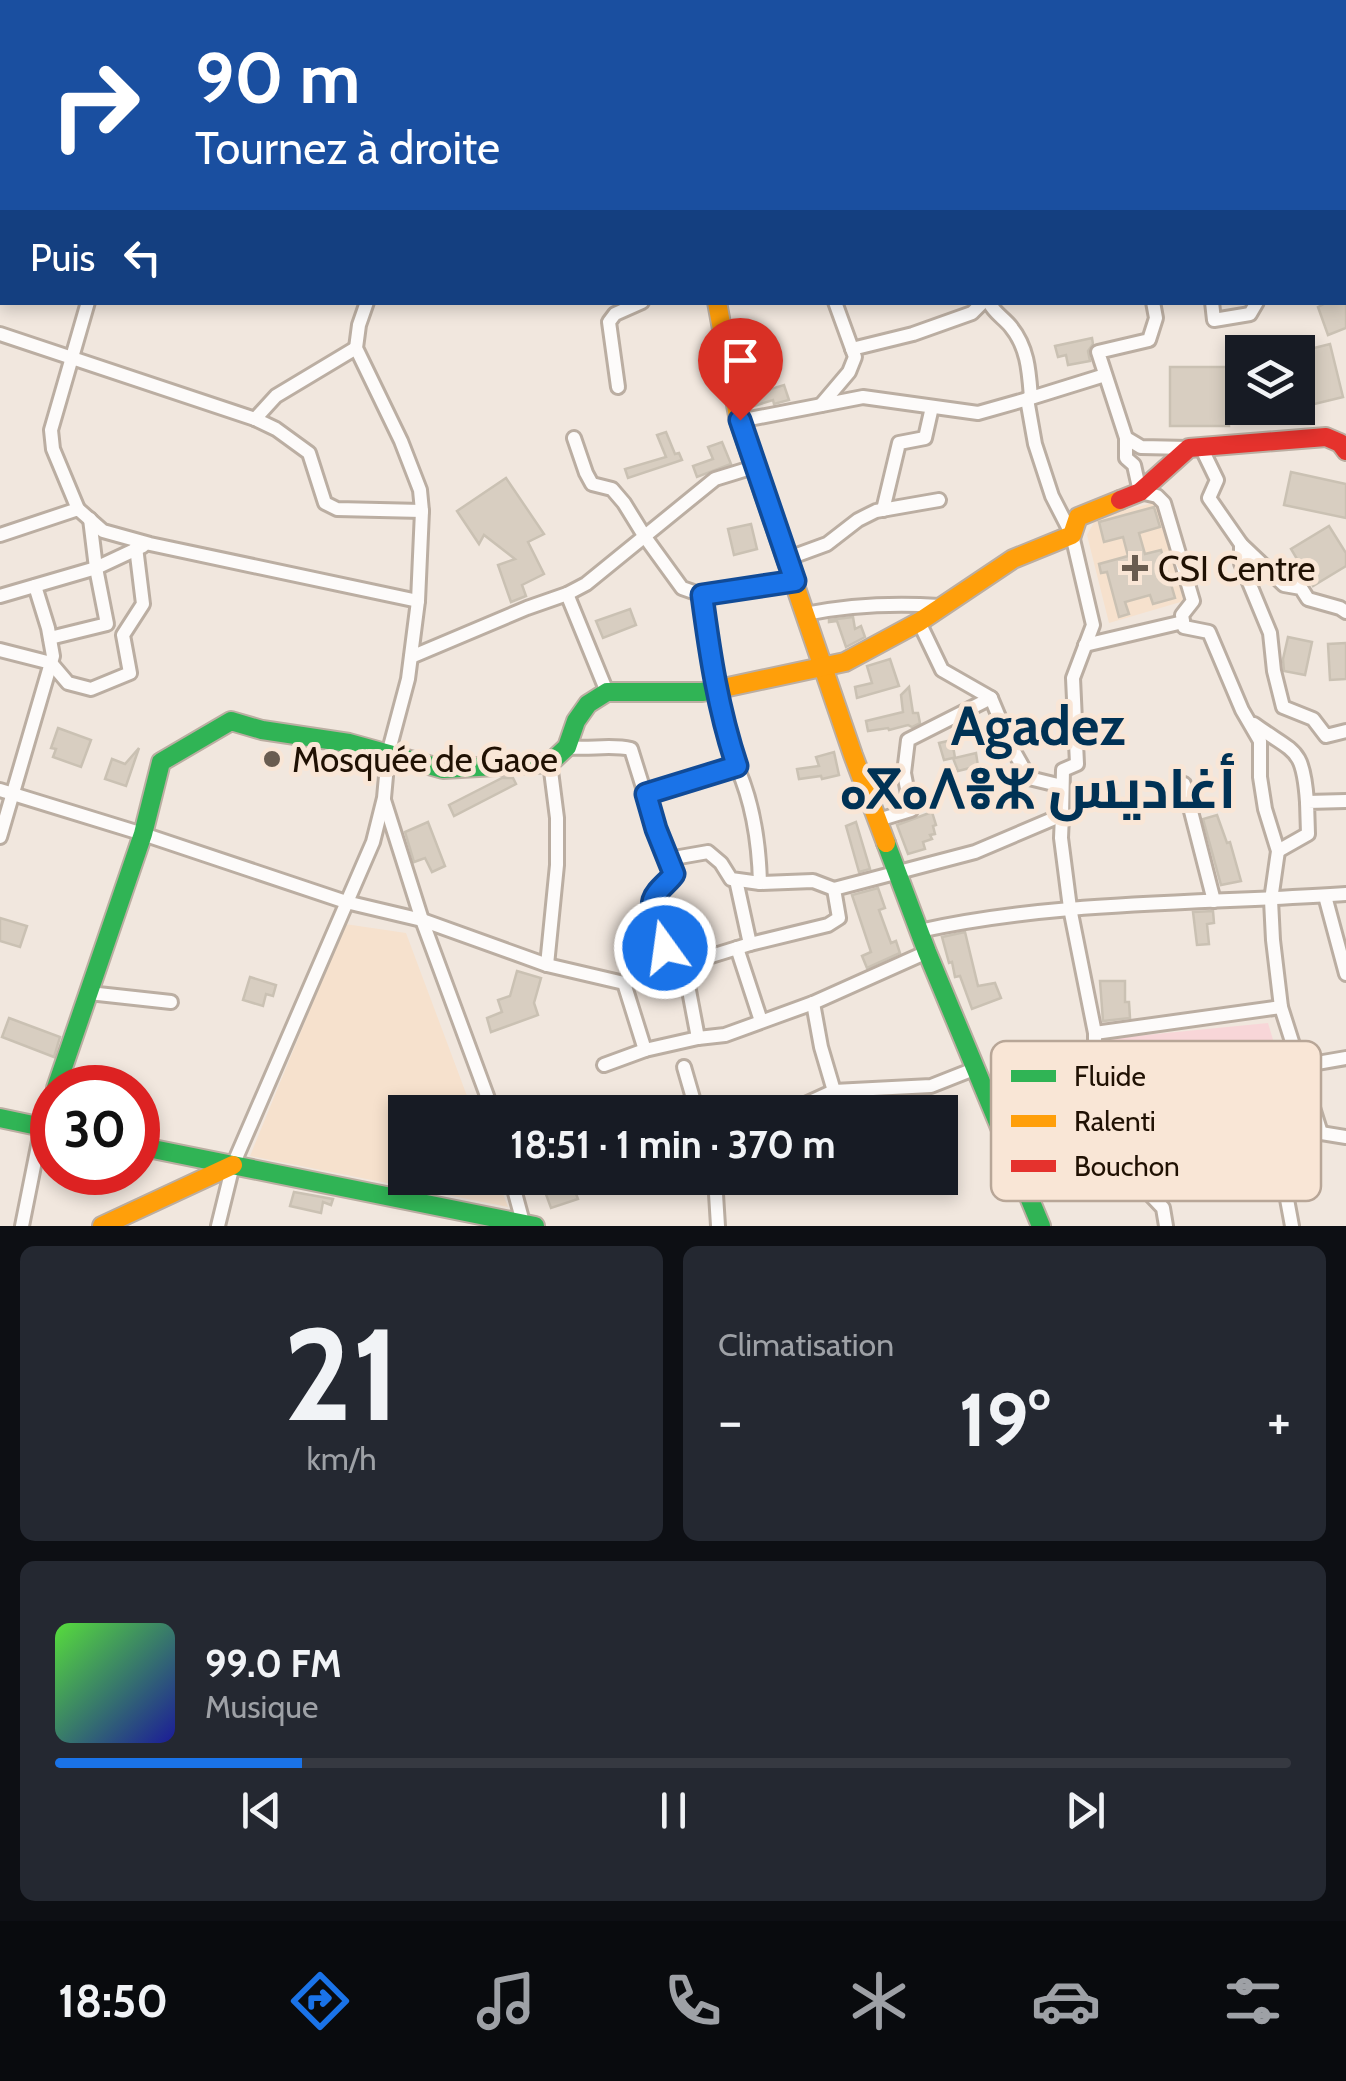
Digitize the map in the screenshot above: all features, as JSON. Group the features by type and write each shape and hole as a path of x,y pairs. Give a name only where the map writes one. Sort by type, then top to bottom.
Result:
{"street":[{"path":"87,305 52,430 53,450 78,509 102,531 143,546 418,600"},
{"path":"218,1226 233,1165 372,842 384,798 388,754 408,679 418,600 420,490 402,441 356,348 366,305"},
{"path":"618,387 609,322 615,314 635,305"},
{"path":"719,305 740,420 852,754 918,930 991,1104"},
{"path":"821,405 850,372 855,357 836,305"},
{"path":"852,349 913,334 972,313 982,305"},
{"path":"988,305 1023,342 1035,444 1052,496 1072,535 1093,624 1073,678 1077,764 1062,770 1061,838 1095,1041"},
{"path":"1140,492 1134,465 1126,458 1126,438 1098,352 1149,340 1156,318 1154,305"},
{"path":"1212,305 1214,320 1250,314 1255,305"},
{"path":"0,334 276,429 309,453 326,503 337,509 422,511"},
{"path":"255,420 276,396 356,348"},
{"path":"740,420 863,397 978,413 1104,375"},
{"path":"883,510 900,443 925,438 932,407"},
{"path":"1126,438 1141,447 1326,437 1344,445"},
{"path":"574,438 592,484 612,489 682,588 702,595 795,581"},
{"path":"64,1065 143,834 160,762 230,721 262,730 349,743 443,770 550,763 567,747 576,721 588,704 607,692 702,692 845,662 918,622 1013,559 1072,535 1078,518 1140,492 1195,447"},
{"path":"1195,447 1217,480 1209,498 1241,544 1284,585 1300,588 1308,599 1346,612"},
{"path":"410,657 586,584 715,479 754,466"},
{"path":"1140,492 1157,496 1164,503 1193,600 1182,616 1184,627 1209,632 1260,741 1265,810 1278,851 1271,900 1273,940 1282,1008 1292,1041"},
{"path":"786,559 827,544 858,520 883,510 939,500"},
{"path":"0,534 78,509"},
{"path":"90,520 107,624"},
{"path":"1241,544 1241,562 1270,633 1283,707 1313,718 1326,736 1346,731"},
{"path":"0,596 96,568 143,546"},
{"path":"0,650 51,663 68,683 90,690 130,673 123,634 144,604 143,546"},
{"path":"0,837 7,792 53,656 35,586"},
{"path":"567,594 607,692"},
{"path":"702,595 723,724 748,792 760,860 760,883"},
{"path":"805,614 898,603 939,606"},
{"path":"918,622 942,670 990,698 1029,778 1062,786"},
{"path":"1086,645 1183,622"},
{"path":"50,638 107,624 123,634"},
{"path":"878,820 911,810 904,773 908,740 990,698"},
{"path":"1248,720 1280,740 1300,761 1305,776 1308,834 1278,851"},
{"path":"567,747 631,749 674,874 654,896 657,928 678,966 698,1038"},
{"path":"547,965 558,818 550,763"},
{"path":"646,794 737,766"},
{"path":"1184,784 1214,901"},
{"path":"7,792 346,902 422,920 547,965 624,982 835,923 839,918 834,889"},
{"path":"384,798 422,920 486,1095"},
{"path":"1306,802 1346,801"},
{"path":"668,859 708,852 732,879 760,883 814,881 834,889 975,852 1062,815"},
{"path":"736,880 743,946 761,1022"},
{"path":"918,930 1070,908 1346,894"},
{"path":"1325,896 1346,974"},
{"path":"604,1065 645,1050 725,1035 813,1003 927,952"},
{"path":"624,982 645,1050"},
{"path":"89,993 171,1002"},
{"path":"813,1003 834,1092"},
{"path":"1095,1032 1282,1008"},
{"path":"1321,1062 1346,1058"},
{"path":"684,1067 693,1095"},
{"path":"827,1095 932,1086 974,1069"},
{"path":"0,1118 30,1124"},
{"path":"1321,1133 1346,1137"},
{"path":"160,1150 528,1225"},
{"path":"102,1226 233,1165"},
{"path":"22,1226 30,1195"},
{"path":"517,1195 528,1225"},
{"path":"716,1195 718,1226"},
{"path":"1031,1201 1041,1226"},
{"path":"1156,1201 1163,1208 1166,1226"},
{"path":"1287,1201 1292,1226"}],"shaded area":[{"name":"CSI Centre","path":"1157,502 1184,601 1109,623 1087,535 1097,517"},
{"path":"345,924 406,933 467,1095 388,1095 388,1183 250,1156"},
{"path":"1268,1023 1273,1041 1105,1041"},
{"path":"447,1195 503,1195 508,1207"}],"building":[{"path":"1346,305 1346,328 1328,335 1318,307"},
{"path":"1092,338 1090,361 1068,365 1066,355 1058,357 1055,346"},
{"path":"1330,344 1343,397 1315,404 1315,348"},
{"path":"1170,367 1225,367 1225,425 1229,426 1170,426"},
{"path":"756,385 758,393 784,385 789,400 751,407 746,388"},
{"path":"666,432 675,454 679,453 682,460 628,478 625,469 666,457 657,435"},
{"path":"722,442 731,464 697,477 693,466 713,459 708,447"},
{"path":"1291,472 1346,484 1346,518 1284,505"},
{"path":"506,478 544,534 528,542 544,574 522,585 526,596 511,602 498,565 515,559 484,535 479,544 457,511"},
{"path":"1154,507 1160,527 1139,533 1145,554 1161,550 1175,598 1153,604 1150,595 1125,602 1129,614 1119,617 1107,572 1101,573 1099,564 1128,556 1123,537 1104,542 1099,522"},
{"path":"751,524 757,549 734,555 728,529"},
{"path":"1329,526 1346,553 1346,566 1313,586 1291,549"},
{"path":"630,609 636,625 603,638 596,621"},
{"path":"853,617 855,629 861,626 865,637 846,647 837,621 829,620"},
{"path":"1288,637 1312,642 1305,675 1284,671"},
{"path":"1346,643 1346,679 1330,680 1328,644"},
{"path":"890,659 899,686 857,698 855,687 872,683 867,666"},
{"path":"909,687 913,713 918,713 920,723 868,731 866,721 903,712 901,695"},
{"path":"58,728 91,740 81,767 53,757 56,749 51,748"},
{"path":"952,740 955,758 976,753 978,766 958,771 953,758 944,760 939,743"},
{"path":"139,748 126,786 105,779 112,759 125,764"},
{"path":"834,752 839,775 799,779 797,769 819,766 816,757"},
{"path":"502,778 513,778 516,784 454,816 449,805"},
{"path":"932,812 935,834 923,842 925,849 908,854 897,825"},
{"path":"1217,815 1241,881 1221,885 1203,819"},
{"path":"428,822 445,866 432,872 425,858 414,862 405,832"},
{"path":"856,822 870,869 859,872 846,826"},
{"path":"878,888 885,908 879,910 891,943 896,941 900,953 867,968 862,956 871,952 852,895"},
{"path":"1213,911 1214,923 1207,924 1209,944 1197,945 1193,912"},
{"path":"0,918 27,926 20,947 0,941"},
{"path":"965,932 978,986 995,983 1001,998 972,1009 960,976 955,977 952,962 949,963 942,937"},
{"path":"517,971 541,978 534,1003 538,1015 491,1032 487,1018 502,1012 498,1000 510,996"},
{"path":"250,977 276,985 273,996 266,994 263,1006 243,1000"},
{"path":"1100,981 1125,981 1130,1018 1103,1021"},
{"path":"9,1018 60,1037 54,1057 2,1037"},
{"path":"294,1192 333,1199 331,1205 323,1202 321,1213 290,1206"},
{"path":"546,1195 576,1195 578,1199 551,1208"}],"traffic: fast":[{"path":"64,1065 143,834 161,762 231,721 262,730 349,743 443,769 550,763 567,747 576,721 588,704 607,692 714,690"},
{"path":"886,843 991,1106"},
{"path":"0,1118 30,1124"},
{"path":"160,1150 535,1226"},
{"path":"1031,1201 1041,1226"}],"traffic: slow":[{"path":"718,305 739,421 886,843"},
{"path":"714,690 845,662 919,622 1013,559 1072,535 1078,517 1120,500"},
{"path":"102,1226 233,1165"}],"traffic: jam":[{"path":"1120,500 1140,492 1189,448 1326,437 1340,443 1346,451"}],"place":[{"name":"CSI Centre","path":"1135,568"},
{"name":"Mosquée de Gaoe","path":"272,759"}],"district":[{"name":"Agadez ⴰⴳⴰⴷⴻⵣ أغاديس","path":"1038,756"}],"route":[{"path":"665,948 652,904 654,896 674,874 646,794 737,766 715,689 702,595 795,581 740,420"}]}
